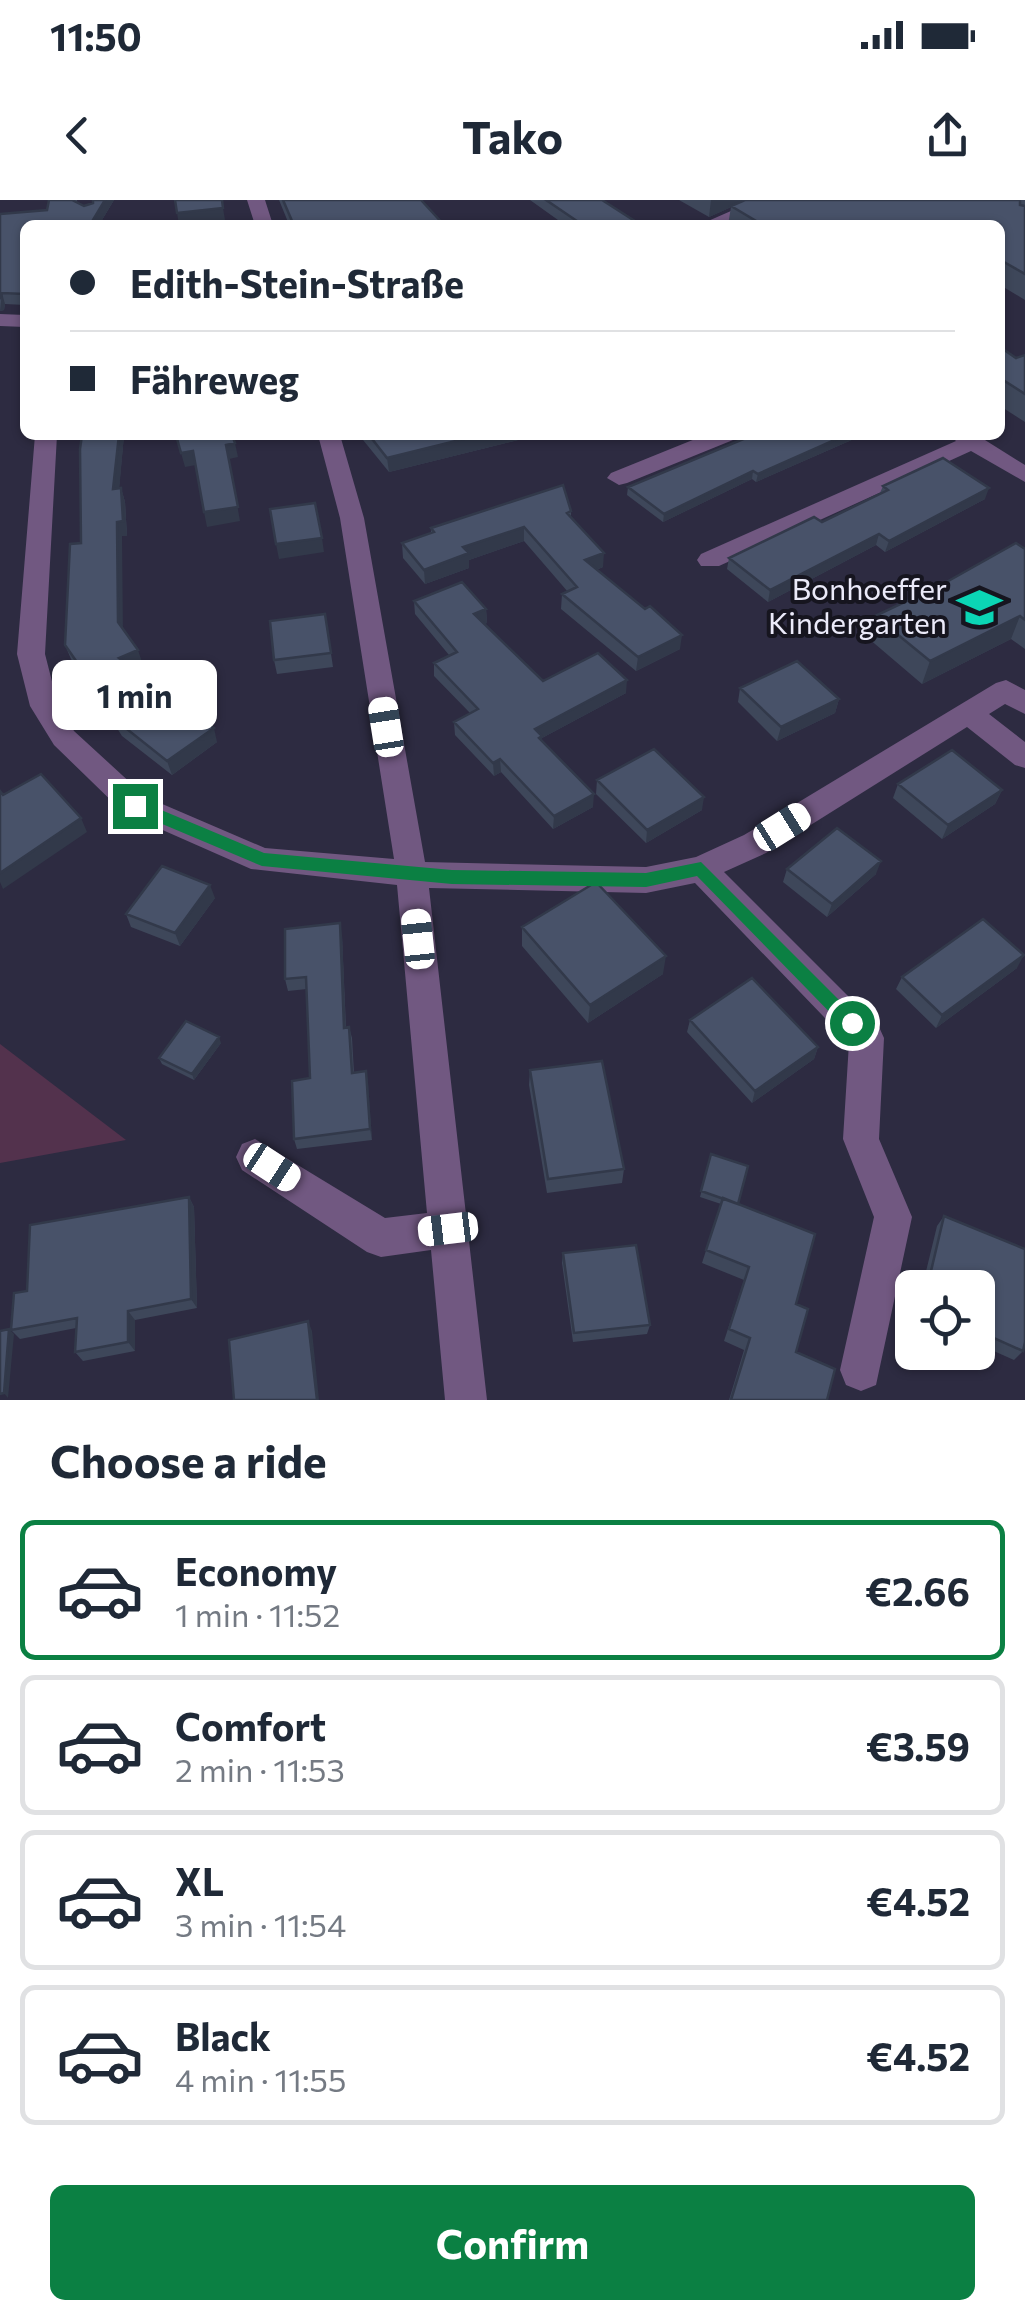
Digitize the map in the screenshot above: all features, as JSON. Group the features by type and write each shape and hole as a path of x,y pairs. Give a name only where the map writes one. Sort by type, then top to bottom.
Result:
{"street":[{"path":"721,220 772,200"},
{"path":"46,440 32,592 31,654 44,706 64,738 135,806 262,860 412,876 646,880 701,869 755,844 1006,690 1025,704"},
{"path":"330,440 352,518 412,876 466,1400"},
{"path":"619,478 713,440"},
{"path":"710,560 964,440"},
{"path":"967,440 1018,478"},
{"path":"968,713 1025,758"},
{"path":"701,869 867,1038 861,1140 893,1217 861,1370"},
{"path":"255,1157 381,1238 448,1229"}],"shaded area":[{"path":"0,1044 126,1140 0,1163"}],"building":[{"path":"49,200 72,200 84,206 93,200 105,200 93,220 20,220 20,294 2,293 0,299 0,214 47,210"},
{"path":"175,200 222,200 223,208 177,213"},
{"path":"283,200 421,200 439,220 292,220"},
{"path":"546,200 602,200 633,220 576,220"},
{"path":"745,200 1020,200 1020,205 1025,206 1025,274 1005,263 1005,220 755,220 731,206"},
{"path":"1005,350 1016,358 1025,355 1025,394 1005,381"},
{"path":"81,440 118,440 113,489 121,488 123,521 117,522 118,622 138,650 119,658 214,728 167,761 118,722 106,705 146,683 99,694 65,645 70,544 81,543"},
{"path":"177,440 234,440 235,443 226,445 238,507 204,512 193,451 181,453"},
{"path":"373,440 460,440 387,458"},
{"path":"741,440 835,440 758,474 753,471 664,514 628,487"},
{"path":"943,458 989,488 889,541 879,534 770,590 729,558 814,517 822,522 888,490 883,486"},
{"path":"563,485 571,511 567,513 604,553 585,560 645,609 650,606 682,635 638,657 562,594 577,587 524,527 463,547 469,553 424,570 402,543 434,532 431,528"},
{"path":"315,503 322,538 276,544 270,509"},
{"name":"Bonhoeffer Kindergarten","path":"1016,543 1025,549 1025,620 1020,616 930,661 875,616 943,584"},
{"path":"462,582 486,609 474,614 543,681 598,653 627,680 535,729 542,736 539,738 594,794 554,816 500,759 493,763 454,722 478,709 434,663 457,652 414,601"},
{"path":"325,614 331,653 274,660 270,621"},
{"path":"797,661 839,699 781,727 740,688"},
{"path":"654,749 704,797 647,830 597,780"},
{"path":"952,750 1002,790 948,825 898,784"},
{"path":"41,774 81,818 0,873 0,791 3,795"},
{"path":"837,828 881,861 832,904 787,869"},
{"path":"162,866 210,885 175,933 126,914"},
{"path":"596,882 666,956 590,1005 522,927"},
{"path":"983,919 1024,955 942,1015 902,977"},
{"path":"340,923 344,1028 349,1027 352,1073 366,1071 370,1129 294,1139 292,1081 310,1078 306,977 285,979 285,929"},
{"path":"752,978 818,1047 755,1091 690,1020"},
{"path":"186,1021 219,1037 192,1074 159,1058"},
{"path":"602,1061 624,1169 548,1179 530,1070"},
{"path":"711,1154 748,1166 738,1204 701,1191"},
{"path":"189,1197 191,1299 128,1311 128,1342 75,1352 77,1318 11,1330 14,1293 27,1291 30,1225"},
{"path":"723,1198 815,1234 796,1304 808,1309 796,1352 835,1369 827,1400 731,1400 750,1338 729,1329 749,1267 706,1250"},
{"path":"944,1216 1025,1249 1023,1351 995,1339 995,1270 931,1270"},
{"path":"636,1245 650,1325 574,1333 563,1253"},
{"path":"308,1321 317,1400 234,1400 229,1340"},
{"path":"9,1329 4,1393 0,1394 0,1331"}],"place":[{"name":"Bonhoeffer Kindergarten","path":"980,607"}],"route":[{"path":"135,806 262,860 452,877 646,880 701,869 852,1023"}]}
